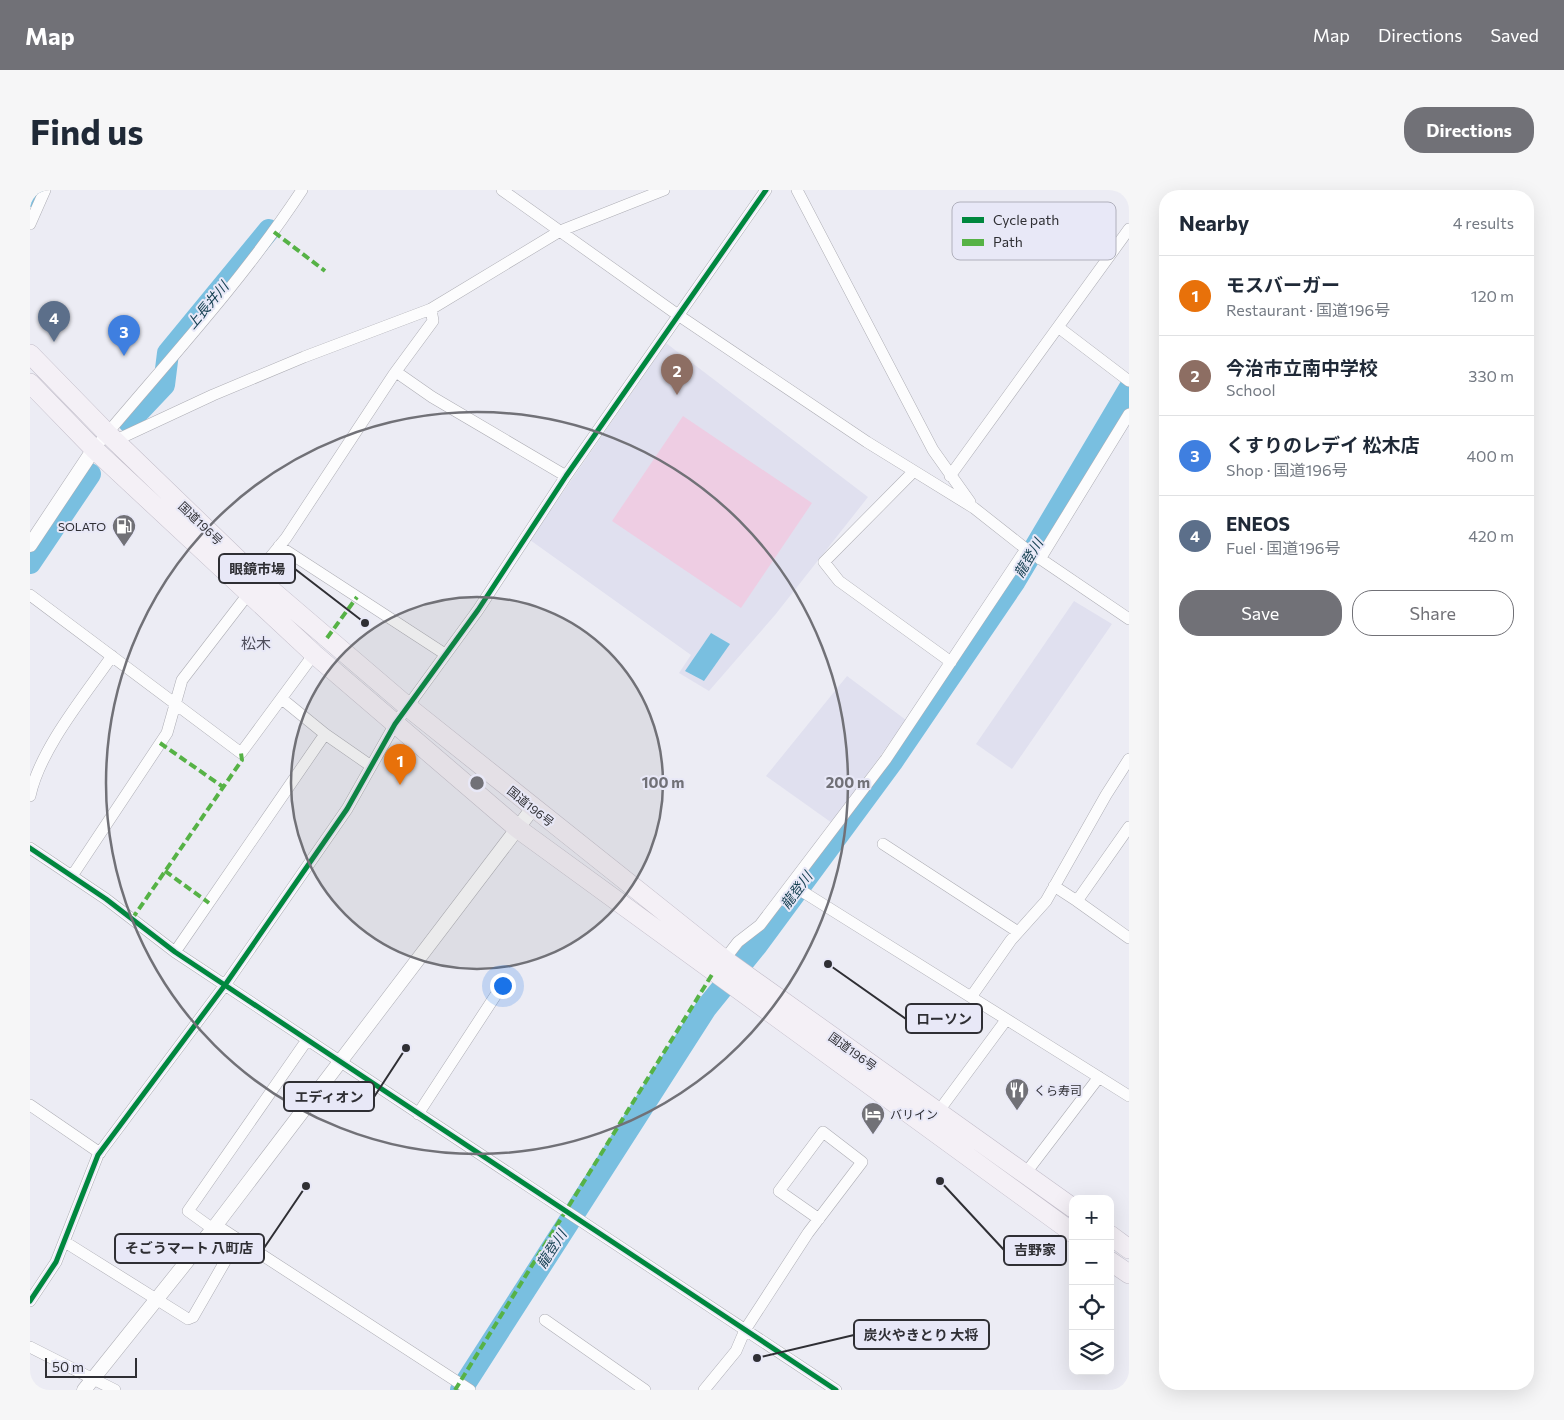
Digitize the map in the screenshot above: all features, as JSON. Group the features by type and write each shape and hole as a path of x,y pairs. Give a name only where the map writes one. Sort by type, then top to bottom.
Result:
{"highway":[{"name":"国道196号","path":"30,354 252,584 314,654 517,828 742,983 1069,1230"},
{"name":"国道196号","path":"30,382 94,449 252,584 533,808 721,968"},
{"name":"国道196号","path":"742,983 938,1112 1069,1205"},
{"path":"1114,1238 1129,1249"},
{"path":"1114,1263 1129,1274"}],"street":[{"path":"30,224 44,190"},
{"path":"112,437 150,386 268,240 302,190"},
{"path":"502,190 678,315 866,442 974,508 1040,559 1129,618"},
{"path":"30,545 94,449 112,437 304,357 431,309 560,231 664,190"},
{"path":"30,1301 56,1262 100,1153 225,985 347,809 395,724 478,610 566,476 766,190"},
{"path":"797,190 933,450 974,508"},
{"path":"1116,247 1129,229"},
{"path":"950,476 1107,260"},
{"path":"72,876 167,733 182,680 339,461 394,374 433,321 431,309"},
{"path":"1058,327 1129,381"},
{"path":"394,374 400,374 432,397 566,476"},
{"path":"1040,559 1129,414"},
{"path":"914,471 824,562 839,581 950,662"},
{"path":"279,546 445,654"},
{"path":"721,968 738,942 760,925 792,885 886,760 1026,549"},
{"path":"30,595 241,753 314,654"},
{"path":"30,796 42,763 65,723 112,656"},
{"path":"282,699 325,734 371,766"},
{"path":"175,952 325,734"},
{"path":"971,997 1018,932 1046,901 1129,759"},
{"path":"88,1384 214,1227 533,808"},
{"path":"1077,901 1129,827"},
{"path":"883,844 1018,932"},
{"path":"30,848 106,899 175,952 836,1390"},
{"path":"792,885 1129,1096"},
{"path":"1054,886 1129,938"},
{"path":"418,1114 503,984"},
{"path":"938,1112 1006,1020"},
{"path":"307,1040 188,1211 238,1239 470,1390"},
{"path":"1025,1174 1099,1078"},
{"path":"30,1106 100,1153"},
{"path":"704,1390 736,1351 745,1330 819,1218 862,1162 823,1132 780,1191 819,1218"},
{"path":"65,1242 188,1319 193,1317 238,1239"},
{"path":"545,1320 645,1390"},
{"path":"30,1347 88,1384 115,1390"}],"shaded area":[{"path":"666,343 868,497 775,615 709,691 679,673 691,655 530,540"},
{"path":"683,416 812,503 741,608 612,521"},
{"path":"1074,601 1112,624 1012,769 976,744"},
{"path":"847,676 906,720 832,823 766,776"}],"water":[{"path":"711,633 730,644 704,681 685,671"}],"waterway":[{"name":"上長井川","path":"30,196 33,190"},
{"name":"上長井川","path":"129,422 164,385 168,353 269,230"},
{"name":"龍登川","path":"461,1390 706,1008 757,945 892,762 1015,581 1129,389"},
{"name":"上長井川","path":"30,563 90,474"}],"marked path":[{"path":"274,232 325,271"},
{"path":"327,638 357,597"},
{"path":"160,743 223,787"},
{"path":"132,919 242,760 241,753"},
{"path":"165,871 209,903"},
{"path":"455,1390 713,973"}],"cycle path":[{"path":"30,1301 56,1262 98,1155 225,985 347,809 395,724 478,610 566,476 766,190"},
{"path":"30,848 106,899 175,952 836,1390"}],"place":[{"name":"ENEOS","path":"54,342"},
{"name":"くすりのレデイ 松木店","path":"124,356"},
{"name":"今治市立南中学校","path":"677,395"},
{"name":"SOLATO","path":"124,547"},
{"name":"眼鏡市場","path":"365,623"},
{"name":"モスバーガー","path":"400,785"},
{"name":"ローソン","path":"828,964"},
{"name":"エディオン","path":"406,1048"},
{"name":"くら寿司","path":"1017,1111"},
{"name":"バリイン","path":"873,1135"},
{"name":"吉野家","path":"940,1181"},
{"name":"そごうマート 八町店","path":"306,1186"},
{"name":"炭火やきとり 大将","path":"757,1358"}],"district":[{"name":"松木","path":"256,643"}]}
